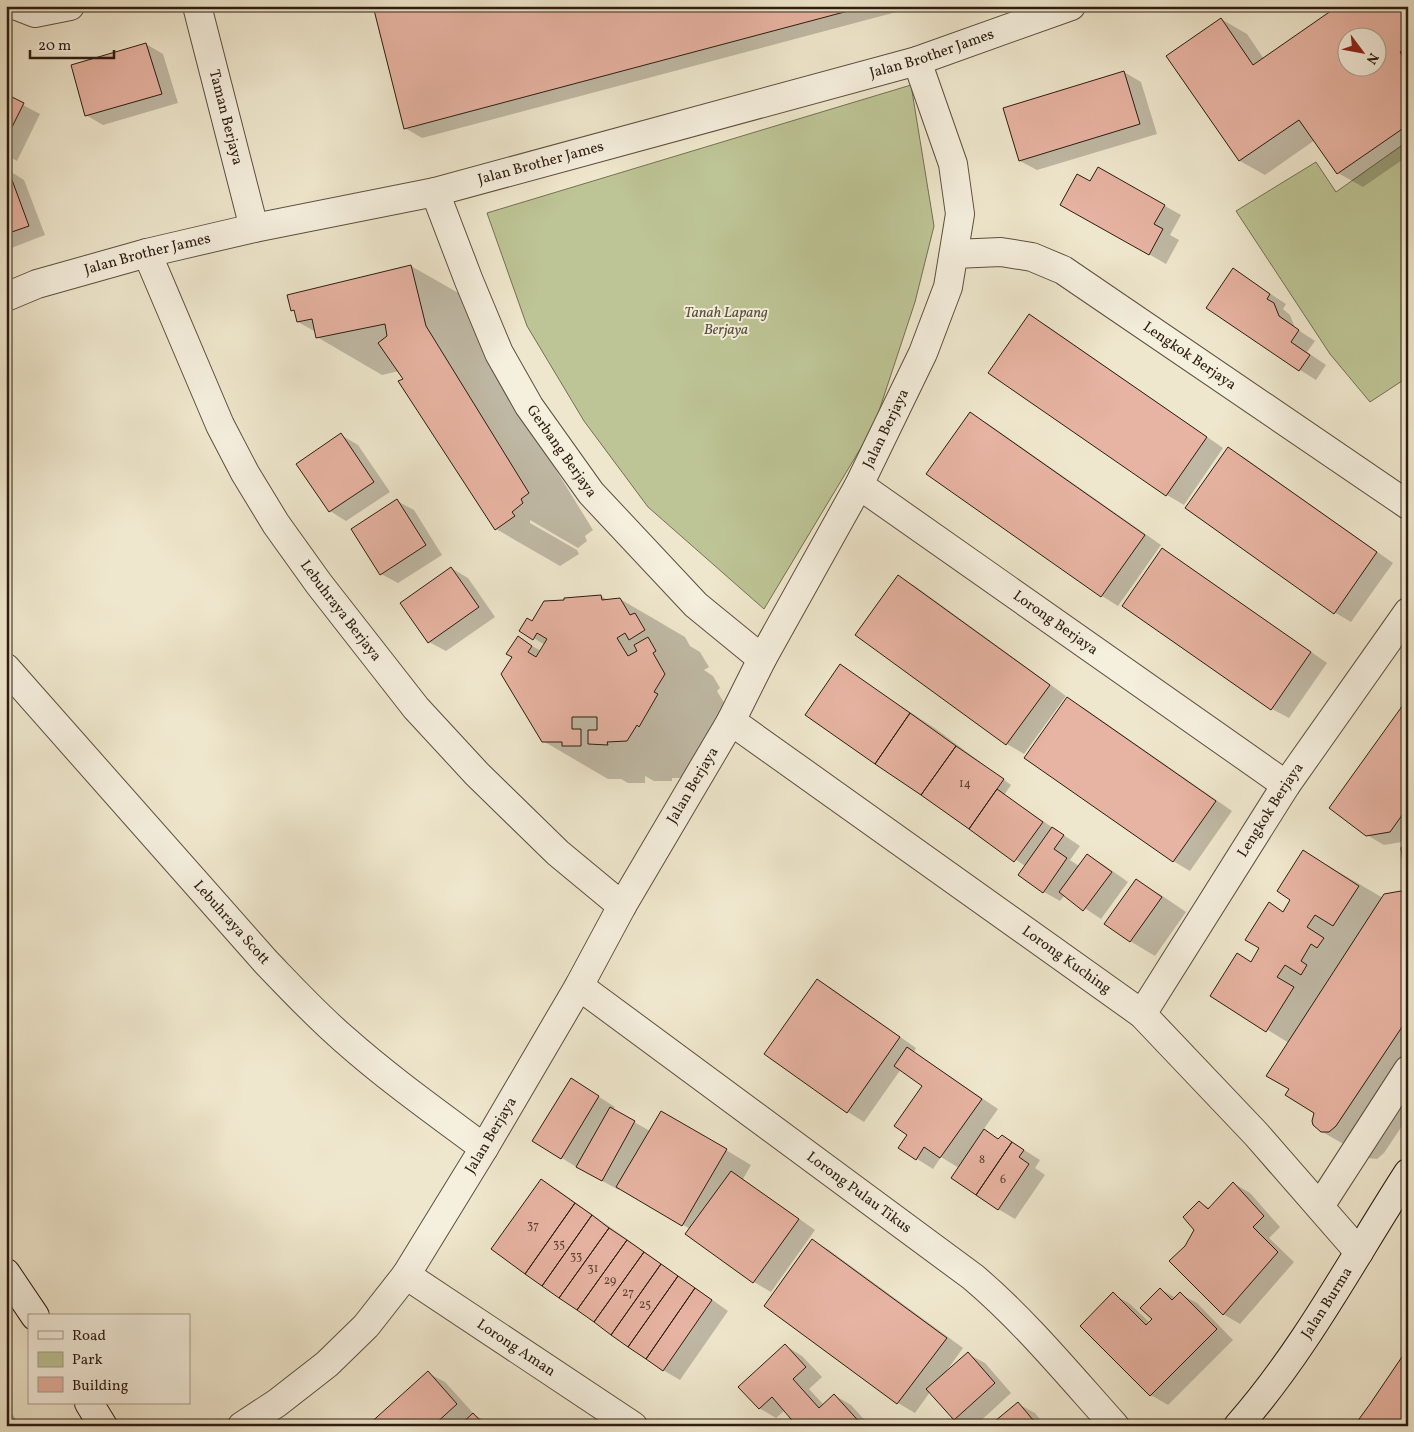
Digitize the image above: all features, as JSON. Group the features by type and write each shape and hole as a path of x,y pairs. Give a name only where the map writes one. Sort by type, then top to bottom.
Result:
{"street":[{"path":"17,6 36,14 70,6"},
{"name":"Taman Berjaya","path":"197,6 254,228"},
{"name":"Jalan Brother James","path":"6,297 37,284 147,253 254,228 435,192 917,61 1071,6"},
{"name":"Jalan Berjaya","path":"242,1426 277,1403 327,1364 366,1326 406,1275 484,1148 579,986 622,906 731,721 762,659 859,486 928,340 948,287 960,214 953,164 917,61"},
{"name":"Gerbang Berjaya","path":"435,192 499,353 529,406 597,500 696,605 762,659"},
{"name":"Lengkok Berjaya","path":"954,254 1001,252 1032,257 1063,270 1408,505"},
{"name":"Lebuhraya Berjaya","path":"147,253 224,433 245,473 276,524 319,584 416,708 477,774 558,853 622,906"},
{"name":"Lorong Berjaya","path":"859,486 1286,785"},
{"name":"Lengkok Berjaya","path":"1142,1014 1286,785 1408,612"},
{"name":"Lebuhraya Scott","path":"6,668 266,962 301,998 345,1040 393,1080 484,1148"},
{"name":"Lorong Kuching","path":"731,721 1142,1014 1256,1134 1359,1252"},
{"path":"1251,760 1286,756 1316,743"},
{"name":"Lorong Pulau Tikus","path":"579,986 973,1276 988,1289 1048,1352 1114,1426"},
{"path":"1320,1206 1408,1070"},
{"name":"Jalan Burma","path":"1238,1426 1285,1366 1408,1173"},
{"path":"6,1273 33,1314"},
{"name":"Lorong Aman","path":"406,1275 627,1424"},
{"path":"90,1404 103,1426"}],"green space":[{"name":"Tanah Lapang Berjaya","path":"911,85 934,226 915,302 874,426 764,609 648,507 584,421 527,326 487,213"},
{"path":"1408,141 1408,377 1370,402 1330,354 1236,211 1316,162 1336,192"}],"building":[{"path":"373,6 867,6 404,129"},
{"path":"1338,6 1408,6 1408,47 1400,52 1408,64 1408,125 1337,174 1299,120 1239,161 1166,56 1221,18 1253,65"},
{"path":"146,43 162,94 85,116 71,65"},
{"path":"1124,71 1140,124 1019,161 1003,108"},
{"path":"6,94 24,103 6,139"},
{"path":"1098,167 1165,205 1154,224 1163,229 1149,255 1060,205 1077,174 1090,181"},
{"path":"6,169 8,169 29,226 6,234"},
{"path":"411,265 426,326 529,493 521,499 523,503 512,512 515,516 495,530 398,381 403,379 378,343 387,336 385,324 316,338 312,319 297,322 294,310 291,311 287,295"},
{"path":"1233,268 1270,294 1267,299 1274,303 1279,316 1299,330 1291,342 1310,355 1299,371 1206,308"},
{"path":"1029,314 1207,437 1166,496 988,373"},
{"path":"970,412 1145,535 1101,597 926,474"},
{"path":"341,433 374,482 329,512 296,464"},
{"path":"1228,447 1377,552 1334,614 1185,508"},
{"path":"397,499 426,545 380,575 351,529"},
{"path":"1162,548 1311,652 1271,710 1122,606"},
{"path":"451,567 479,607 428,643 400,603"},
{"path":"898,575 1050,685 1006,745 855,635"},
{"path":"601,595 602,600 620,598 630,615 635,613 645,630 629,640 625,633 617,638 628,656 637,651 634,645 648,637 656,651 653,653 665,674 654,692 658,694 639,727 637,725 627,741 607,742 608,745 588,744 588,730 597,730 597,717 572,717 572,729 581,729 581,746 562,746 562,742 542,742 501,674 512,657 506,654 518,636 532,646 528,652 536,657 547,639 537,633 533,640 519,631 527,618 532,621 544,601"},
{"path":"840,664 910,713 875,764 805,715"},
{"path":"1067,697 1216,801 1173,862 1024,758"},
{"path":"1408,698 1408,807 1390,832 1366,836 1329,808"},
{"path":"910,713 956,746 921,795 875,764"},
{"path":"956,746 1004,779 969,829 921,795"},
{"path":"997,789 1043,822 1014,862 969,829"},
{"path":"1052,827 1064,835 1054,849 1067,858 1043,893 1018,875"},
{"path":"1408,838 1408,868 1403,864 1401,848"},
{"path":"1303,850 1359,886 1333,926 1315,915 1307,927 1324,938 1317,948 1311,944 1301,961 1307,965 1301,975 1285,965 1277,977 1294,987 1266,1032 1210,996 1237,953 1251,962 1259,948 1245,940 1269,902 1283,912 1290,900 1277,891"},
{"path":"1087,854 1112,872 1083,911 1059,892"},
{"path":"1136,879 1162,897 1130,942 1104,924"},
{"path":"1401,891 1408,896 1408,1018 1336,1126 1329,1132 1321,1132 1313,1125 1314,1113 1285,1095 1289,1089 1266,1076 1384,894"},
{"path":"817,979 900,1037 847,1113 764,1054"},
{"path":"907,1047 982,1099 940,1158 924,1147 916,1160 898,1148 907,1135 894,1126 922,1086 894,1066"},
{"path":"571,1078 599,1096 561,1159 532,1141"},
{"path":"610,1107 635,1121 602,1181 576,1167"},
{"path":"661,1111 727,1149 682,1226 616,1187"},
{"path":"984,1129 998,1139 1002,1135 1012,1142 976,1195 951,1178"},
{"path":"1012,1142 1024,1150 1019,1157 1029,1164 998,1210 976,1195"},
{"path":"731,1171 799,1219 753,1283 685,1234"},
{"path":"541,1179 575,1203 525,1274 491,1249"},
{"path":"1233,1182 1264,1216 1253,1227 1278,1252 1223,1315 1169,1261 1185,1246 1194,1230 1183,1217 1199,1201 1208,1209"},
{"path":"575,1203 592,1215 542,1286 525,1274"},
{"path":"592,1215 609,1228 559,1298 542,1286"},
{"path":"609,1228 627,1240 577,1310 559,1298"},
{"path":"812,1239 947,1338 897,1404 764,1306"},
{"path":"627,1240 644,1252 594,1322 577,1310"},
{"path":"644,1252 661,1264 611,1335 594,1322"},
{"path":"661,1264 678,1276 628,1347 611,1335"},
{"path":"678,1276 695,1288 646,1359 628,1347"},
{"path":"695,1288 712,1300 663,1371 646,1359"},
{"path":"1160,1288 1172,1300 1180,1292 1217,1329 1150,1396 1080,1326 1113,1292 1146,1325 1152,1319 1140,1308"},
{"path":"785,1344 806,1367 793,1379 819,1408 834,1394 863,1426 797,1426 772,1397 759,1409 738,1387"},
{"path":"1408,1348 1408,1426 1354,1426 1370,1404"},
{"path":"968,1352 995,1383 954,1420 926,1389"},
{"path":"428,1371 457,1404 433,1426 367,1426"},
{"path":"1018,1402 1038,1426 989,1426"},
{"path":"473,1413 485,1426 459,1426"}]}
